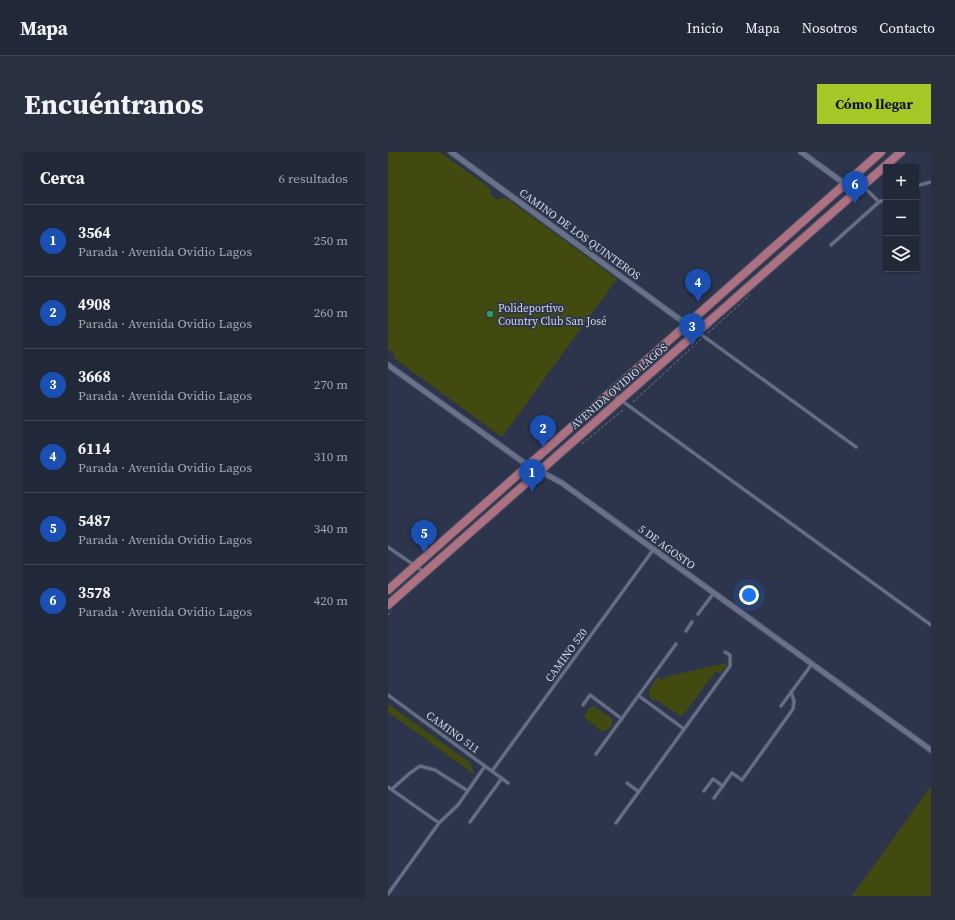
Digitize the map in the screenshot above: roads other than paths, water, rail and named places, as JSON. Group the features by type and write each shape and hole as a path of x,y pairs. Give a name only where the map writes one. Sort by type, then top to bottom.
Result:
{"main road":[{"name":"AVENIDA OVIDIO LAGOS","path":"388,590 881,152"},
{"name":"AVENIDA OVIDIO LAGOS","path":"388,605 901,152"}],"street":[{"name":"CAMINO DE LOS QUINTEROS","path":"451,152 697,332"},
{"path":"801,152 856,192"},
{"name":"5 DE AGOSTO","path":"388,365 529,466 540,470 562,483 931,750"}],"lane":[{"path":"919,185 931,182"},
{"path":"863,186 879,202"},
{"path":"832,246 879,202 884,200"},
{"path":"697,332 856,447"},
{"path":"611,392 931,625"},
{"path":"388,547 424,573"},
{"name":"CAMINO 520","path":"492,771 653,549"},
{"path":"698,614 714,593"},
{"path":"686,631 692,622"},
{"path":"596,754 676,644"},
{"path":"616,823 730,666 730,655 725,652"},
{"path":"781,706 812,664"},
{"path":"714,798 732,773 742,780 763,752 793,710 794,701 791,692"},
{"name":"CAMINO 511","path":"388,695 508,783"},
{"path":"583,705 590,695 622,718"},
{"path":"639,696 684,729"},
{"path":"392,789 410,772 420,766 435,770 468,790"},
{"path":"388,894 438,823 458,805 485,766"},
{"path":"470,822 502,778"},
{"path":"704,791 713,779 723,786"},
{"path":"627,783 639,792"},
{"path":"388,786 438,823"}],"place":[{"name":"3578","path":"855,204"},
{"name":"6114","path":"698,302"},
{"name":"Polideportivo Country Club San José","path":"490,314"},
{"name":"3668","path":"692,346"},
{"name":"4908","path":"543,448"},
{"name":"3564","path":"532,492"},
{"name":"5487","path":"424,553"}]}
